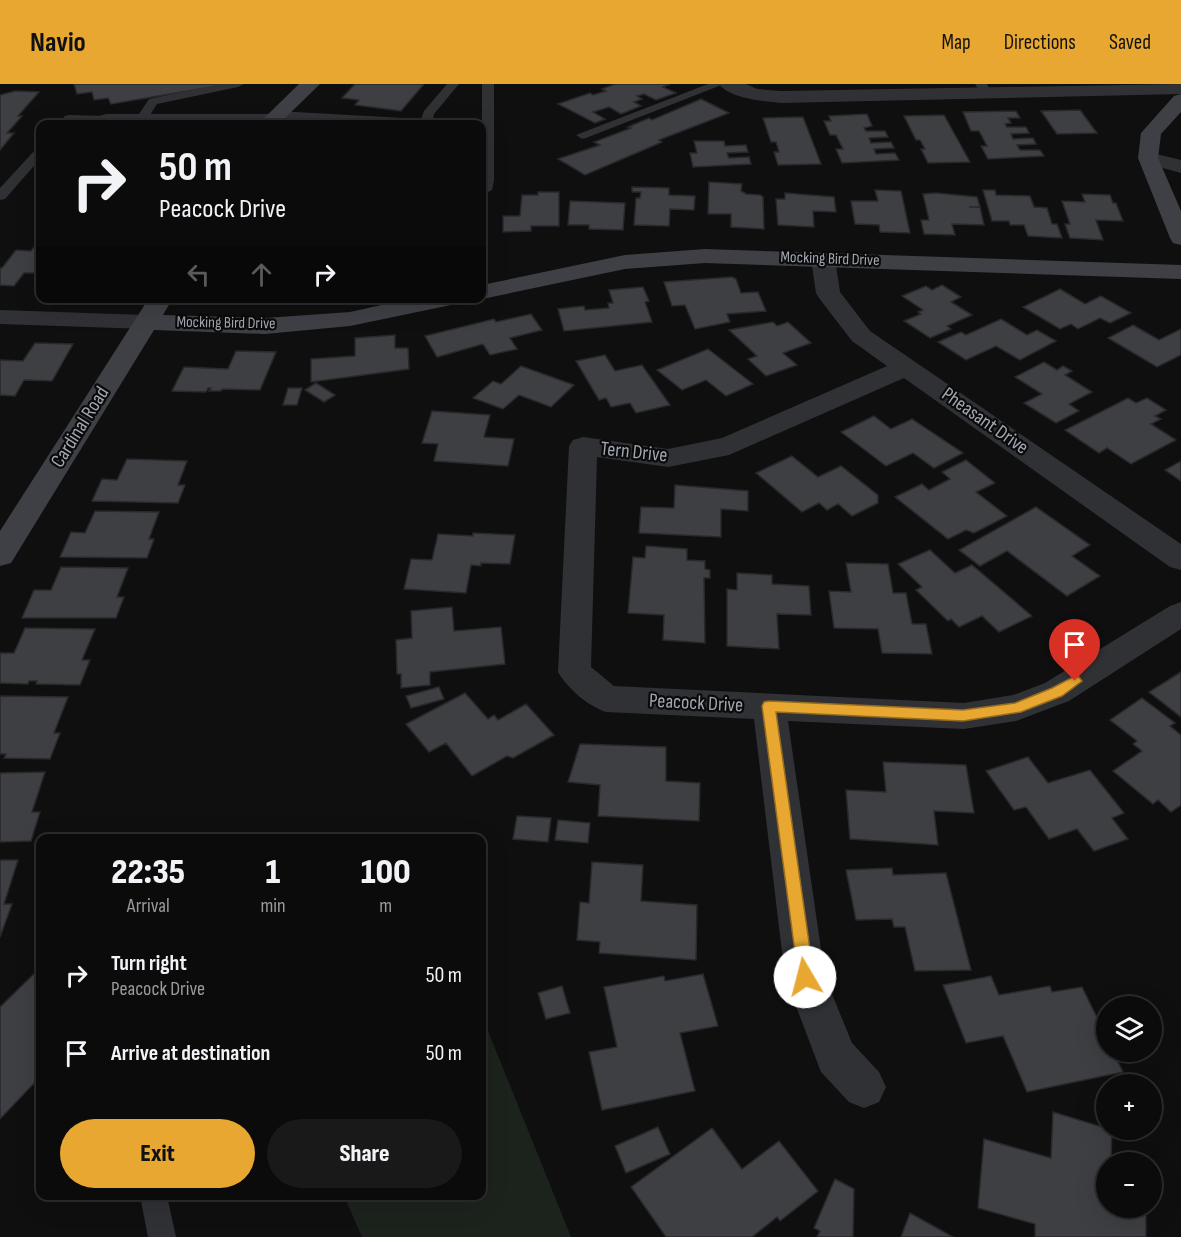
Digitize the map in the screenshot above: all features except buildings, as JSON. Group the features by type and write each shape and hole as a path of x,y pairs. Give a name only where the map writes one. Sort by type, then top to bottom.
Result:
{"street":[{"path":"106,120 272,120 310,84"},
{"path":"729,84 753,94 781,97 983,88 1181,88"},
{"path":"1181,100 1151,133 1148,158 1181,237"},
{"path":"1148,158 1181,167"},
{"name":"Mocking Bird Drive","path":"486,291 625,262 705,256 1181,272"},
{"name":"Pheasant Drive","path":"823,259 828,293 861,336 1181,559"},
{"name":"Mocking Bird Drive","path":"0,317 154,310 276,325 350,319 427,303"},
{"name":"Cardinal Road","path":"0,555 154,310"},
{"name":"Tern Drive","path":"574,651 583,446 668,458 729,446 908,367"},
{"name":"Peacock Drive","path":"574,651 575,672 606,699 963,716 1016,708 1057,692 1181,614"},
{"path":"769,706 805,977 836,1057 864,1087"}],"lane":[{"path":"141,120 153,101 238,84"},
{"path":"427,120 428,113 453,84"},
{"path":"486,188 488,180 488,84"},
{"path":"582,135 718,84"},
{"path":"68,120 106,120"},
{"path":"0,196 36,156"},
{"path":"155,1200 162,1237"}],"shaded area":[{"path":"486,1026 571,1237 362,1237 346,1200 486,1200"}],"route":[{"path":"805,977 769,706 963,716 1016,708 1057,692 1075,681"}]}
